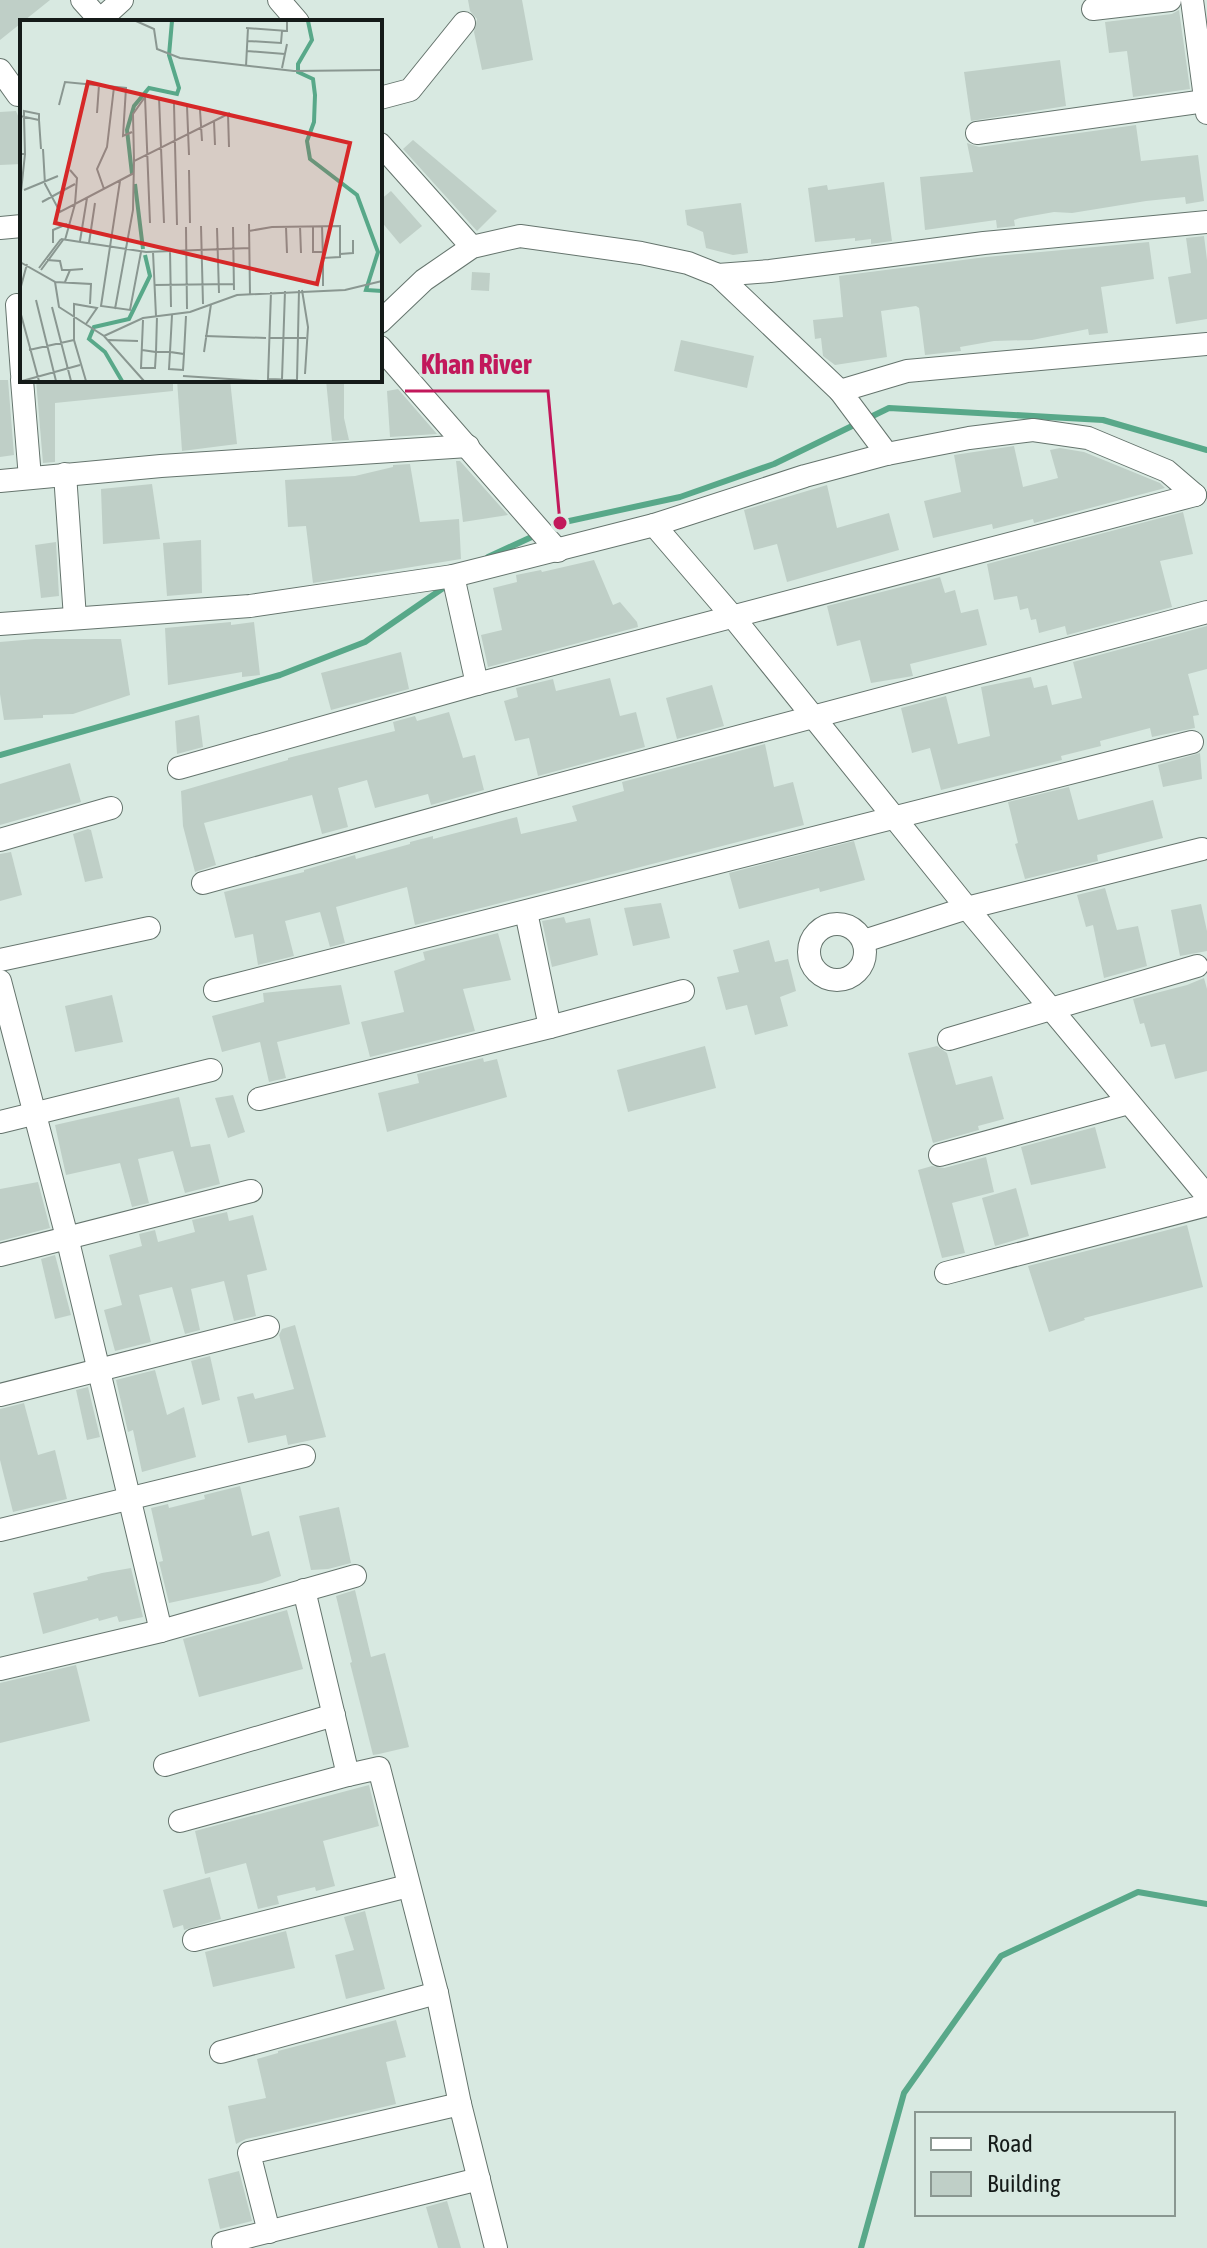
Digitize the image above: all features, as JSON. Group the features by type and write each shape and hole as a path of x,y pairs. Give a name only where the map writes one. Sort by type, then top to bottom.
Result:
{"street":[{"path":"82,0 98,20"},
{"path":"100,20 122,0"},
{"path":"279,0 296,20"},
{"path":"1093,9 1170,0"},
{"path":"977,133 1206,107 1192,0"},
{"path":"382,97 410,90 464,23"},
{"path":"0,70 13,97"},
{"path":"382,146 472,247"},
{"path":"718,275 784,270 984,243 1207,222"},
{"path":"0,228 20,226"},
{"path":"382,320 424,280 472,247 520,236 688,263 718,275 840,391 887,454"},
{"path":"13,305 20,359"},
{"path":"840,391 907,371 1207,344"},
{"path":"382,349 558,551"},
{"path":"22,382 30,478"},
{"path":"0,624 250,606 453,576 654,525 805,476 887,454 969,438 1033,430 1088,438 1167,471 1195,495 477,684 179,768"},
{"path":"0,481 468,446"},
{"path":"65,474 75,618"},
{"path":"654,525 733,617 967,908 1207,1196"},
{"path":"453,576 477,684"},
{"path":"203,883 501,800 1207,612"},
{"path":"215,990 893,815 1192,742"},
{"path":"0,840 111,808"},
{"path":"864,941 967,908 1202,849"},
{"path":"526,912 550,1027"},
{"path":"0,960 149,928"},
{"path":"949,1039 1197,966"},
{"path":"0,981 67,1237 161,1631"},
{"path":"259,1099 683,991"},
{"path":"0,1122 211,1070"},
{"path":"940,1155 1129,1103"},
{"path":"0,1255 251,1191"},
{"path":"946,1273 1207,1205"},
{"path":"0,1395 268,1327"},
{"path":"0,1530 304,1456"},
{"path":"0,1669 161,1631 355,1576"},
{"path":"304,1590 348,1775"},
{"path":"165,1765 334,1715"},
{"path":"180,1821 379,1768 437,1993 460,2104 496,2248"},
{"path":"194,1940 408,1886"},
{"path":"221,2052 437,1993"},
{"path":"269,2232 249,2153 460,2104"},
{"path":"217,2246 479,2179"}],"building":[{"path":"0,0 50,0 25,20 20,20 20,24 0,40"},
{"path":"468,0 522,0 533,60 482,70 474,32 477,19 470,11"},
{"path":"1179,10 1190,89 1133,97 1127,51 1109,53 1105,22 1172,14"},
{"path":"1060,60 1066,106 971,121 964,72"},
{"path":"16,111 20,120 20,164 0,165 0,112"},
{"path":"1136,125 1141,161 1198,155 1204,201 1186,204 1185,197 1146,201 1020,218 1014,220 1015,226 997,228 996,220 925,230 920,177 973,172 967,143 979,147"},
{"path":"413,140 497,211 477,231 403,149"},
{"path":"884,182 892,241 871,244 871,239 855,241 855,238 815,242 808,188 827,185 828,190"},
{"path":"391,191 422,226 400,244 382,222 382,198"},
{"path":"741,203 748,253 733,255 706,248 703,232 687,225 685,210"},
{"path":"1204,236 1207,319 1176,324 1168,277 1191,273 1186,238"},
{"path":"1149,242 1154,279 1101,287 1108,333 1089,335 1088,329 1032,340 994,341 960,347 961,351 925,355 919,308 916,306 881,311 887,357 835,365 823,356 821,338 815,339 813,320 843,317 839,276 986,257"},
{"path":"472,272 490,273 489,291 471,290"},
{"path":"681,340 754,356 747,388 674,371"},
{"path":"0,380 8,380 14,455 0,457"},
{"path":"36,382 173,382 173,391 55,403 55,462 43,463"},
{"path":"177,382 230,382 237,444 182,451"},
{"path":"326,382 344,382 344,418 349,440 332,441"},
{"path":"398,389 437,434 390,437 387,391"},
{"path":"1014,446 1023,487 1058,478 1050,450 1060,448 1084,452 1160,483 1165,488 1034,523 1033,519 993,529 992,524 933,538 924,501 961,492 954,455"},
{"path":"456,461 460,461 508,515 463,522"},
{"path":"410,464 420,522 459,519 461,559 313,583 306,526 288,527 285,480 355,476 393,465"},
{"path":"152,484 160,539 103,544 101,489"},
{"path":"827,485 837,528 889,513 899,550 787,582 777,544 754,550 744,510"},
{"path":"1183,512 1193,554 1160,561 1172,607 1067,635 1065,626 1039,633 1036,619 1031,620 1028,608 1020,610 1017,596 994,600 987,564"},
{"path":"201,540 202,593 167,596 163,543"},
{"path":"56,542 59,596 41,598 35,545"},
{"path":"594,560 613,605 620,602 638,627 488,667 481,635 502,630 493,588 517,582 516,575"},
{"path":"940,577 945,593 955,590 961,613 978,609 987,645 910,664 913,676 871,683 860,640 837,646 827,606"},
{"path":"231,622 231,625 254,622 260,675 242,677 242,672 168,685 165,628"},
{"path":"1207,626 1207,669 1188,674 1199,715 1193,716 1195,728 1152,737 1150,728 1100,741 1101,746 1061,756 1062,760 941,790 930,748 912,753 901,708 946,696 958,744 990,736 981,687 1031,677 1034,688 1047,685 1052,705 1082,698 1073,662"},
{"path":"121,639 130,695 73,714 4,720 0,694 0,642"},
{"path":"401,652 409,689 331,710 321,673"},
{"path":"610,678 620,716 636,712 645,747 538,776 529,738 515,741 504,701 518,697 516,688 553,679 556,691"},
{"path":"712,685 724,726 677,739 666,698"},
{"path":"449,712 463,758 475,755 484,790 431,805 428,794 375,808 367,780 338,788 348,827 322,834 312,795 204,823 216,865 195,872 183,826 181,791 288,758 395,731 393,722 415,716 417,721"},
{"path":"199,715 203,747 177,754 175,721"},
{"path":"765,744 774,787 793,782 804,825 415,925 407,887 336,907 345,943 330,947 320,912 285,921 294,956 258,965 253,934 235,938 224,892 304,872 355,855 356,859 433,836 433,839 517,817 521,834 577,821 572,806 624,791 622,782"},
{"path":"1200,753 1202,779 1163,787 1158,765"},
{"path":"70,763 81,802 0,825 0,784"},
{"path":"1069,787 1078,820 1153,800 1163,838 1097,855 1098,861 1025,879 1008,802"},
{"path":"91,830 103,878 85,882 73,834"},
{"path":"854,841 865,880 820,892 819,888 739,909 729,873"},
{"path":"11,852 22,895 0,901 0,854"},
{"path":"1105,888 1117,930 1138,926 1147,966 1104,978 1093,925 1086,927 1077,895"},
{"path":"661,903 670,938 633,946 624,908"},
{"path":"1201,904 1207,931 1207,951 1180,956 1171,910"},
{"path":"564,917 566,923 590,918 598,955 552,967 542,921"},
{"path":"498,933 511,980 463,989 475,1031 370,1057 361,1022 404,1012 394,971 425,960 423,952"},
{"path":"769,940 775,962 788,959 796,991 780,997 788,1026 755,1035 747,1005 726,1010 717,977 739,972 733,950"},
{"path":"1204,978 1207,989 1207,1071 1175,1079 1165,1044 1151,1047 1133,999"},
{"path":"341,985 350,1024 277,1042 286,1078 269,1082 260,1042 222,1052 212,1016 264,1002 263,993"},
{"path":"112,995 123,1042 75,1052 65,1006"},
{"path":"705,1046 716,1088 628,1112 617,1070"},
{"path":"937,1046 947,1053 956,1085 992,1076 1004,1119 978,1126 979,1130 933,1143 908,1053"},
{"path":"483,1058 484,1062 497,1059 507,1097 387,1132 378,1093 419,1083 417,1074"},
{"path":"233,1095 245,1132 228,1138 215,1098"},
{"path":"179,1097 191,1147 210,1144 220,1184 185,1193 173,1151 138,1159 149,1203 132,1207 120,1163 66,1175 55,1125"},
{"path":"1095,1127 1106,1168 1031,1185 1021,1147"},
{"path":"986,1157 994,1192 952,1203 965,1253 942,1258 918,1170 932,1166 944,1168"},
{"path":"38,1182 50,1228 0,1241 0,1189"},
{"path":"1016,1188 1029,1236 995,1246 982,1198"},
{"path":"227,1212 229,1221 253,1215 267,1270 247,1275 256,1316 234,1321 224,1281 191,1289 200,1330 185,1334 172,1287 139,1295 151,1342 115,1351 104,1310 122,1305 109,1255 142,1246 139,1234 155,1230 158,1242 195,1232 192,1220"},
{"path":"1187,1225 1203,1287 1084,1318 1049,1332 1028,1266"},
{"path":"55,1255 71,1315 55,1319 41,1259"},
{"path":"295,1325 326,1437 288,1445 286,1435 248,1443 237,1397 253,1393 255,1399 294,1389 279,1335 282,1329"},
{"path":"210,1356 220,1400 202,1405 191,1361"},
{"path":"155,1370 167,1415 184,1407 196,1457 142,1472 133,1430 128,1432 116,1380"},
{"path":"88,1387 100,1437 87,1440 76,1390"},
{"path":"24,1403 38,1455 55,1450 67,1499 13,1512 0,1460 0,1409"},
{"path":"240,1486 252,1536 269,1531 281,1576 169,1603 151,1508 168,1504 169,1508"},
{"path":"339,1507 351,1563 311,1570 299,1516"},
{"path":"131,1568 143,1617 119,1622 117,1616 99,1621 98,1618 43,1634 33,1593"},
{"path":"355,1590 371,1657 385,1653 409,1747 373,1755 336,1596"},
{"path":"287,1610 303,1669 199,1697 183,1639"},
{"path":"76,1665 90,1721 0,1743 0,1683"},
{"path":"369,1785 379,1826 323,1841 335,1886 316,1891 315,1887 277,1896 279,1904 258,1909 246,1863 205,1874 195,1831"},
{"path":"210,1877 221,1919 184,1930 183,1925 173,1928 163,1890"},
{"path":"365,1911 385,1989 346,1999 335,1955 354,1950 344,1917"},
{"path":"286,1931 295,1968 213,1987 205,1952"},
{"path":"396,2020 406,2057 386,2062 396,2104 246,2139 236,2144 228,2106 266,2098 257,2059"},
{"path":"239,2171 252,2221 220,2229 208,2179"},
{"path":"447,2201 461,2248 438,2248 426,2207"}],"waterway":[{"path":"546,530 560,523 680,497 774,464 889,408 1103,420 1207,450"},
{"path":"488,557 536,535"},
{"path":"0,755 280,675 365,642 449,584"},
{"path":"861,2248 904,2093 1001,1956 1138,1892 1207,1904"}],"place":[{"name":"Khan River","path":"560,523"}]}
